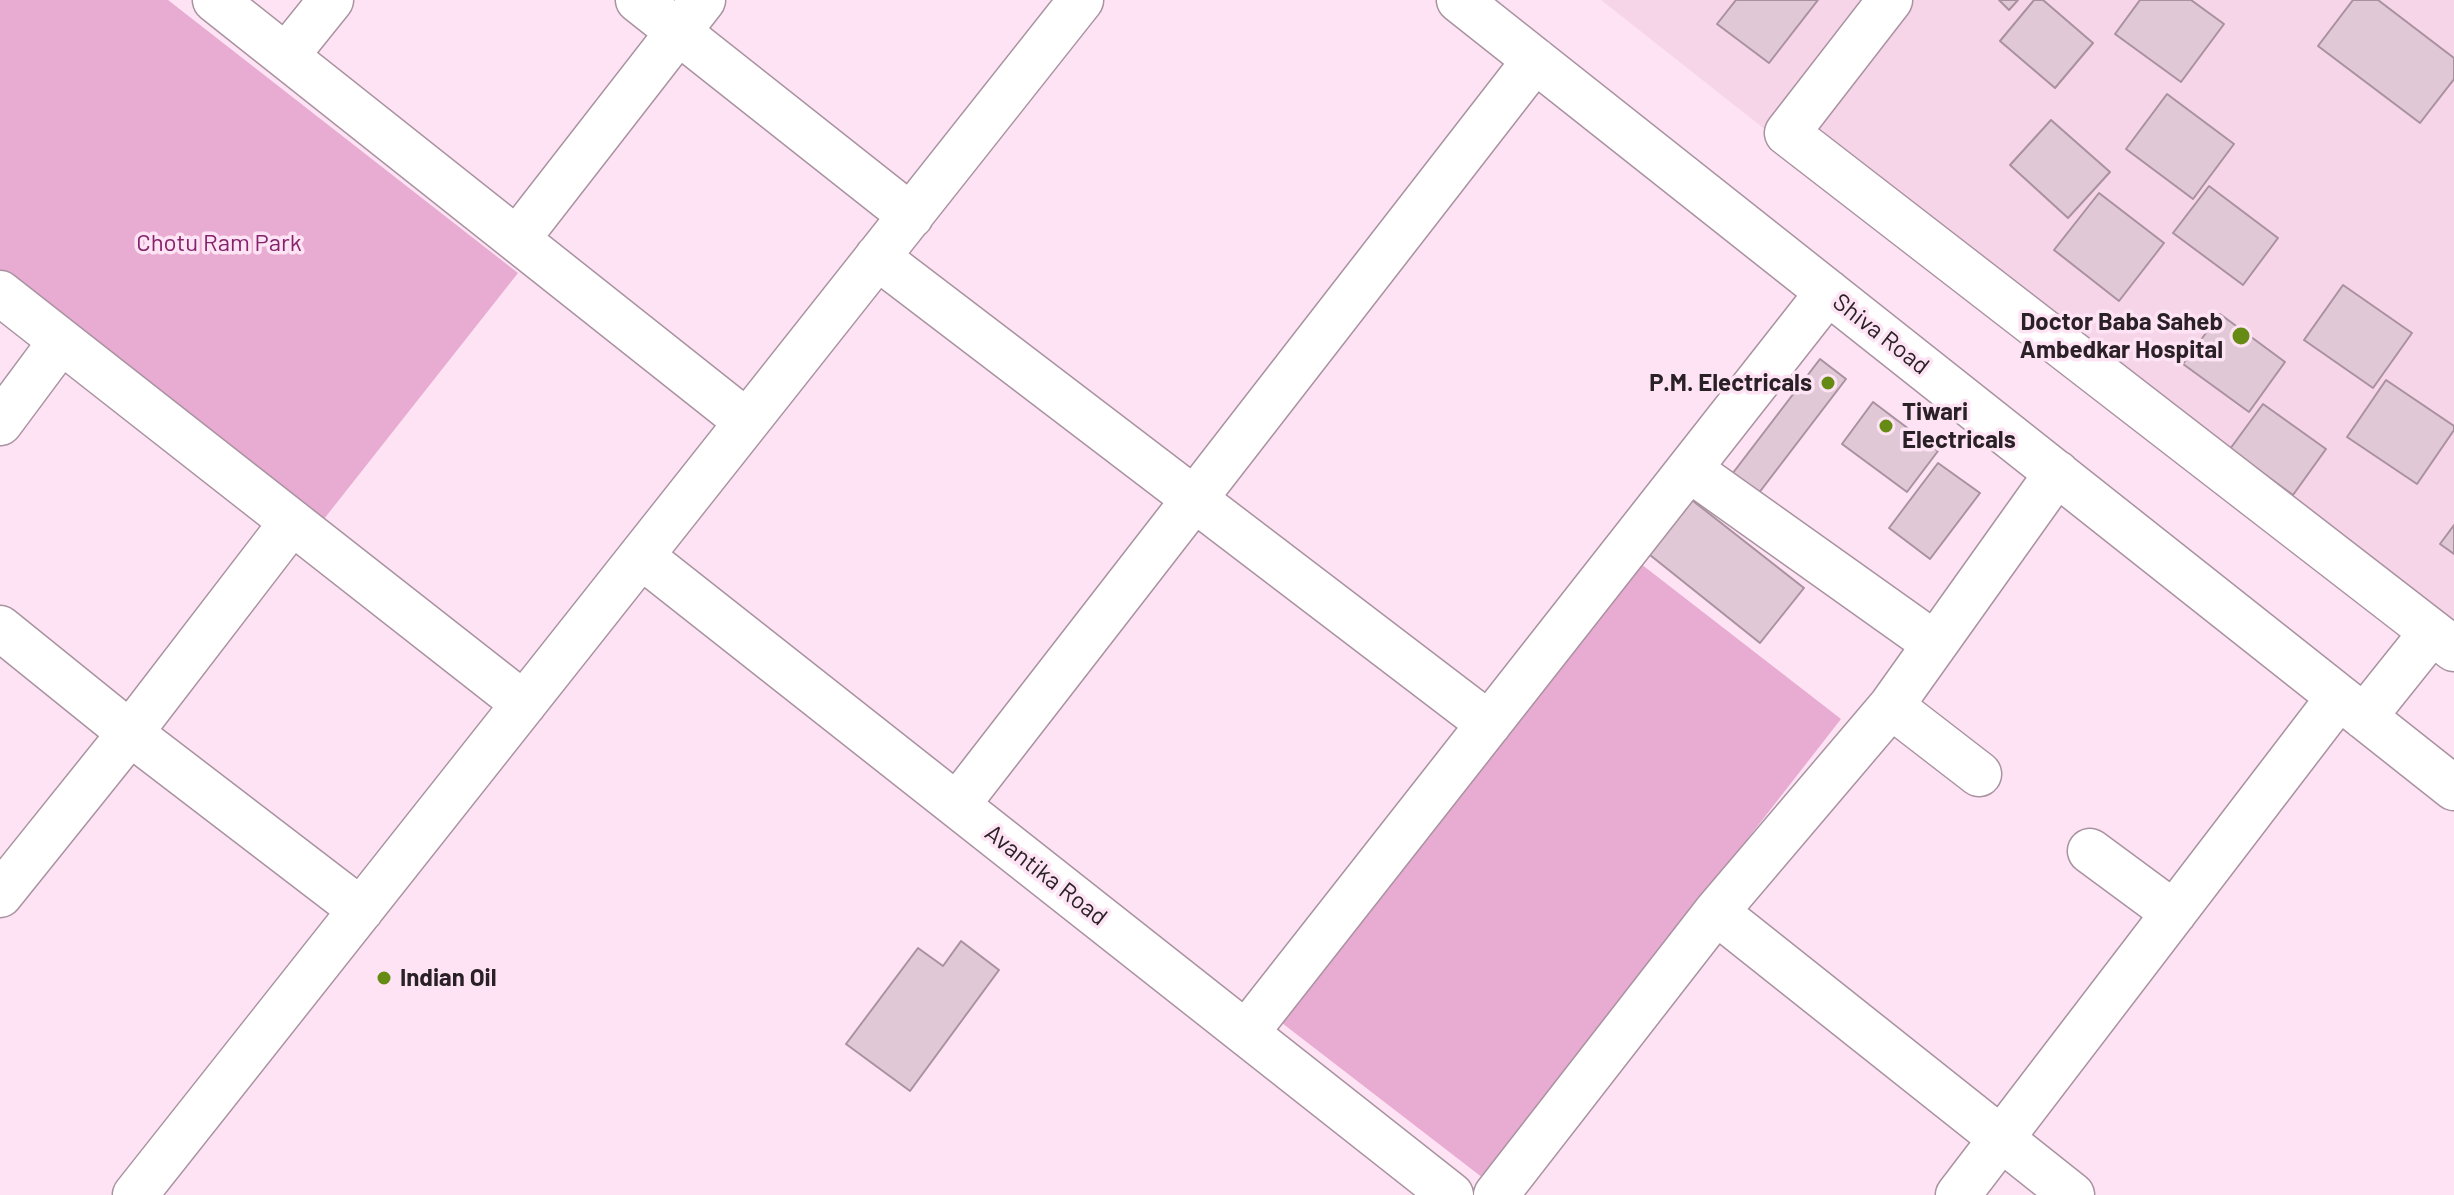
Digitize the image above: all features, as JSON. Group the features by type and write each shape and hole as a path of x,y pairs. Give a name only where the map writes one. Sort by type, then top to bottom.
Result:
{"street":[{"path":"215,0 747,422"},
{"path":"286,56 331,0"},
{"path":"638,0 691,16 911,216"},
{"path":"135,1195 1081,0"},
{"name":"Shiva Road","path":"1459,0 2454,788"},
{"path":"1890,0 1787,133 2443,641 2351,707 2174,913 1958,1195"},
{"path":"518,238 691,16"},
{"path":"957,805 1535,60"},
{"path":"877,257 1489,724"},
{"path":"1246,1033 1828,292"},
{"path":"0,293 524,704"},
{"path":"0,423 61,341"},
{"path":"1689,469 1935,644"},
{"path":"1496,1195 1716,912 1891,706 2057,473"},
{"path":"0,895 130,733 292,522"},
{"name":"Avantika Road","path":"641,556 1451,1195"},
{"path":"0,628 130,733 361,910"},
{"path":"1891,706 1979,774"},
{"path":"2090,851 2174,913"},
{"path":"1716,912 2072,1195"}],"shaded area":[{"name":"Doctor Baba Saheb Ambedkar Hospital","path":"1601,0 2454,0 2454,673"}],"green space":[{"name":"Chotu Ram Park","path":"0,0 168,0 518,273 320,524 0,274"},
{"path":"1641,564 1841,719 1483,1178 1282,1023"}],"building":[{"path":"1736,0 1818,0 1769,63 1717,24"},
{"path":"1999,0 2018,0 2009,10"},
{"path":"2034,0 2043,0 2093,43 2055,88 2000,41"},
{"path":"2140,0 2191,0 2224,24 2181,82 2115,34"},
{"path":"2353,0 2378,0 2454,58 2454,79 2420,123 2318,46"},
{"path":"2167,94 2234,144 2193,199 2126,149"},
{"path":"2051,120 2110,172 2068,218 2010,165"},
{"path":"2209,186 2278,238 2243,285 2173,233"},
{"path":"2099,193 2164,243 2119,301 2054,250"},
{"path":"2343,285 2412,333 2373,388 2304,340"},
{"path":"2220,314 2285,362 2249,412 2183,364"},
{"path":"1820,359 1846,379 1752,502 1726,482"},
{"path":"2386,380 2454,426 2417,484 2347,437"},
{"path":"1873,402 1938,451 1907,492 1842,444"},
{"path":"2263,404 2326,449 2293,495 2230,449"},
{"path":"1938,463 1980,493 1930,559 1889,528"},
{"path":"1688,497 1804,588 1760,643 1645,551"},
{"path":"2454,525 2454,554 2440,544"},
{"path":"961,941 999,970 910,1091 846,1044 918,948 943,966"}],"place":[{"name":"Doctor Baba Saheb Ambedkar Hospital","path":"2241,336"},
{"name":"P.M. Electricals","path":"1828,383"},
{"name":"Tiwari Electricals","path":"1886,426"},
{"name":"Indian Oil","path":"384,978"}]}
